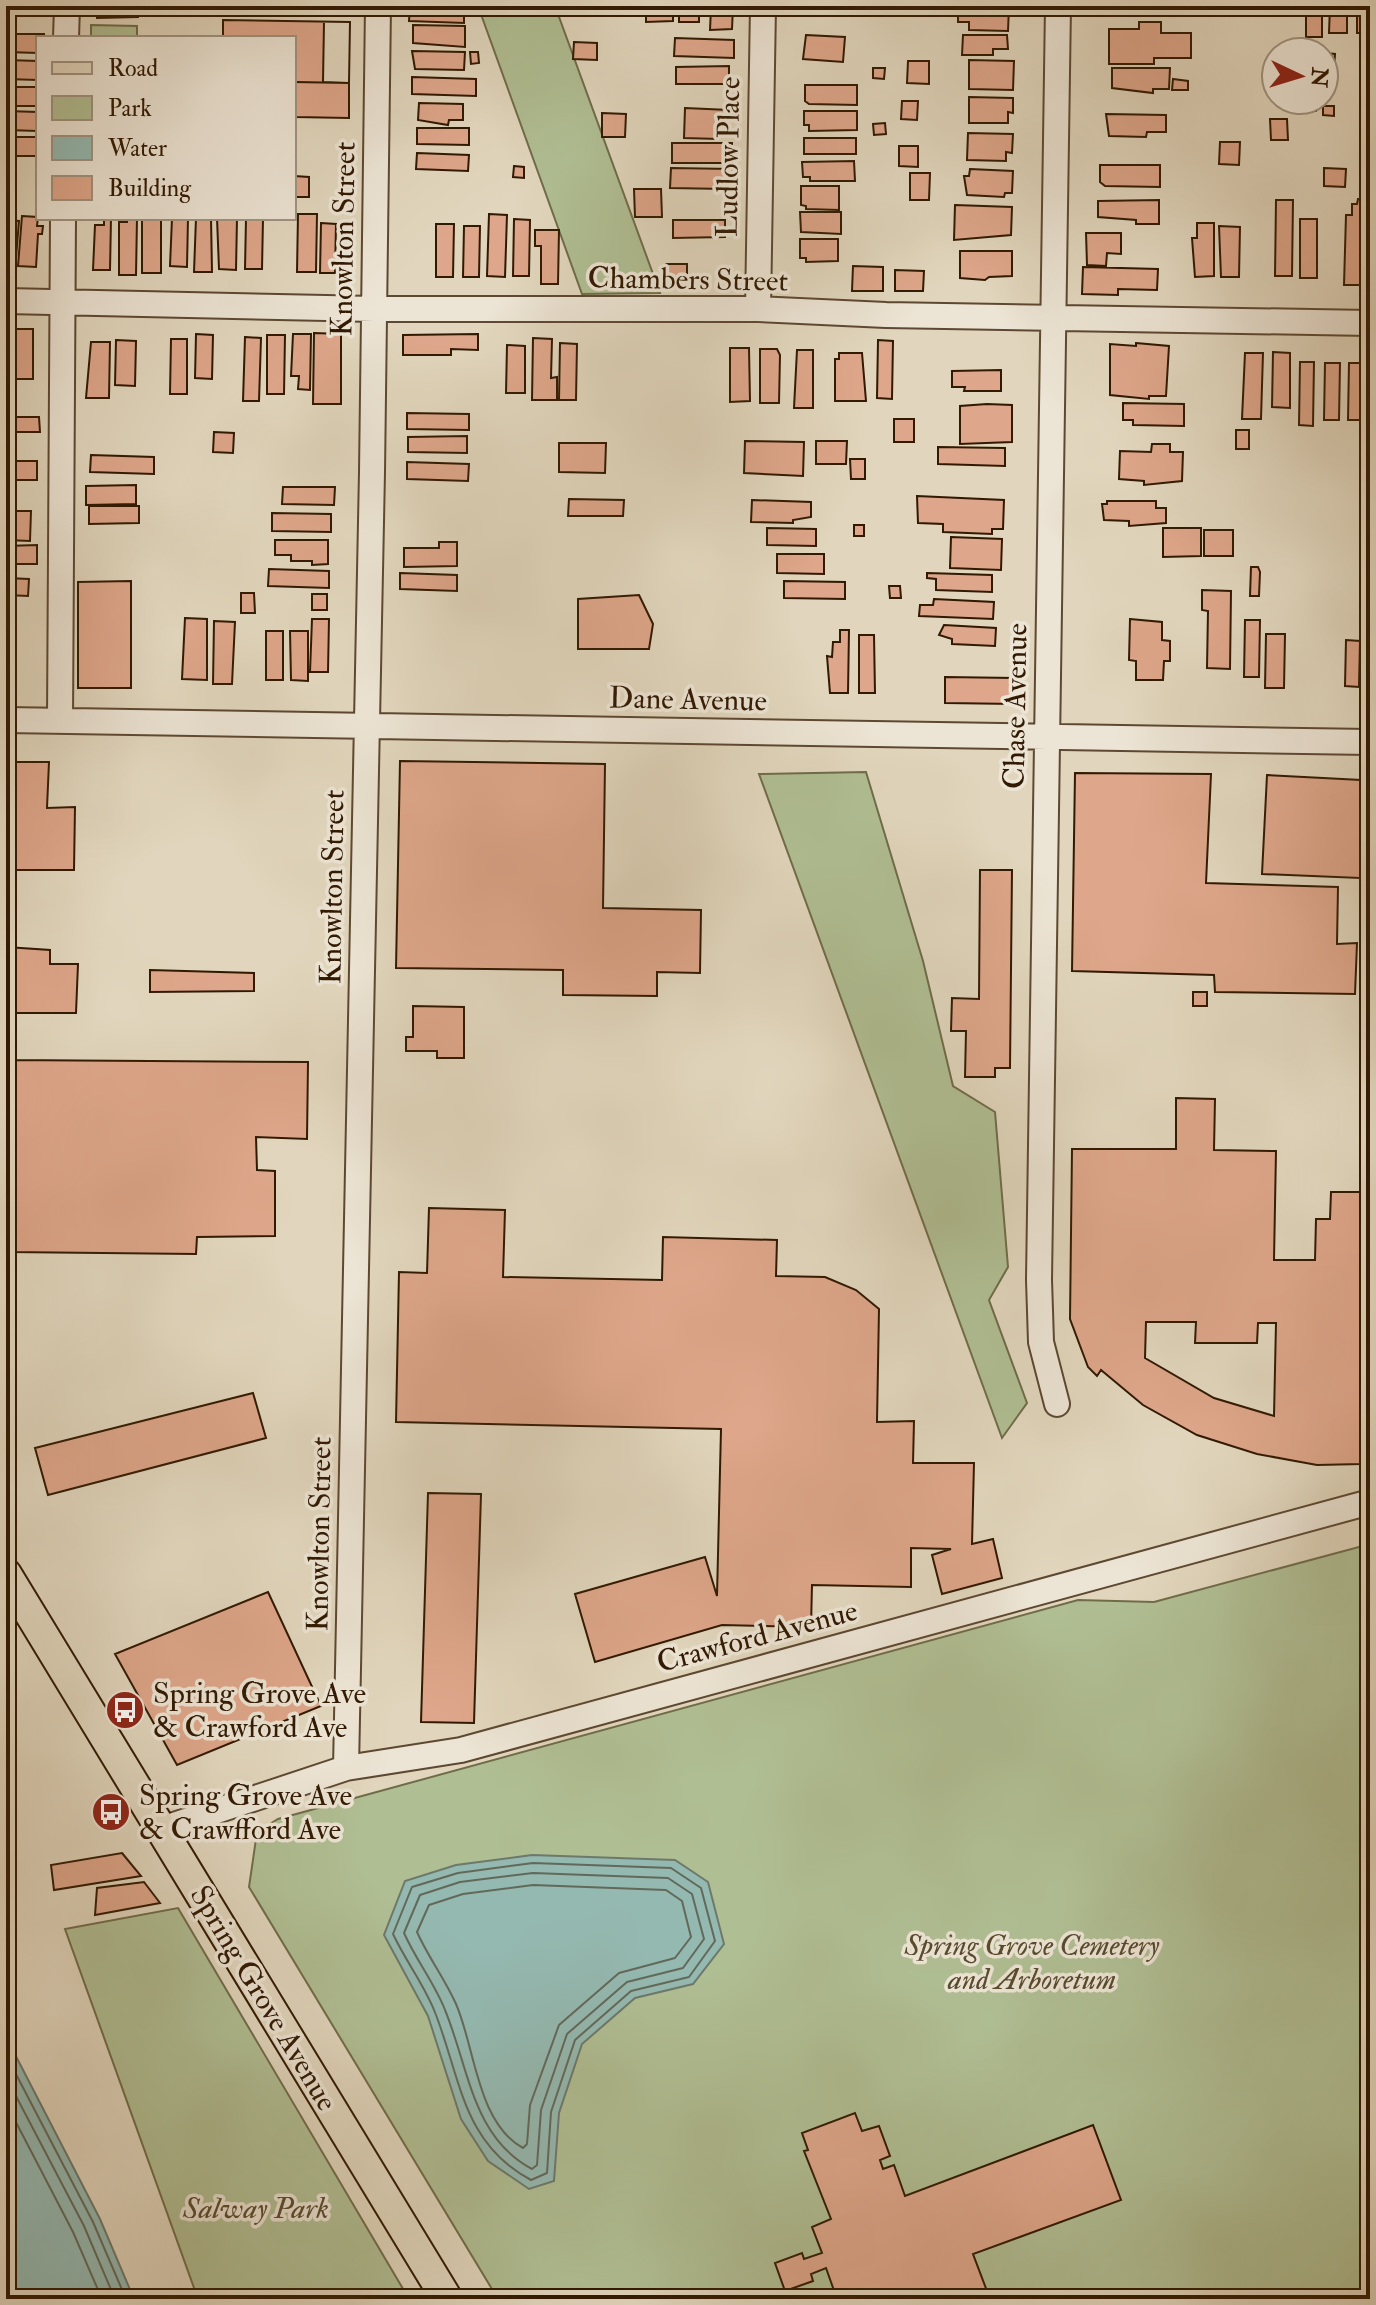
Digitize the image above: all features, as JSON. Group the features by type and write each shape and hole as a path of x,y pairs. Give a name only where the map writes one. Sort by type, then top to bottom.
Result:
{"main road":[{"name":"Spring Grove Avenue","path":"6,1574 447,2299"}],"street":[{"path":"66,36 67,6"},
{"name":"Knowlton Street","path":"346,1768 378,6"},
{"name":"Ludlow Place","path":"758,309 763,6"},
{"name":"Chase Avenue","path":"1057,1404 1041,1342 1039,1280 1058,6"},
{"path":"60,721 63,220"},
{"name":"Chambers Street","path":"6,301 374,309 758,309 1053,319 1370,323"},
{"name":"Dane Avenue","path":"6,720 1370,742"},
{"name":"Crawford Avenue","path":"162,1829 346,1768 461,1750 1370,1502"}],"green space":[{"path":"478,6 555,6 660,293 582,294"},
{"path":"91,25 137,26 137,36 91,36"},
{"path":"866,772 923,961 953,1086 995,1112 1008,1267 989,1300 1027,1403 1002,1438 759,774"},
{"name":"Spring Grove Cemetery and Arboretum","path":"1370,1544 1370,2299 498,2299 249,1887 257,1832 278,1819 1078,1600 1154,1602"},
{"name":"Salway Park","path":"178,1908 409,2299 198,2299 65,1929"}],"water":[{"path":"532,1855 675,1860 708,1882 724,1944 693,1984 635,1998 582,2044 559,2113 554,2181 529,2189 488,2161 461,2119 428,2016 384,1935 405,1881 456,1865"},
{"path":"6,2037 100,2219 134,2299 21,2299 6,2267"}],"building":[{"path":"97,6 138,6 138,17 97,18"},
{"path":"410,6 464,6 464,23 409,21"},
{"path":"646,6 673,6 673,21 646,22"},
{"path":"679,6 699,6 699,22 679,22"},
{"path":"958,6 1009,6 1008,31 969,30 969,22 958,22"},
{"path":"1106,6 1159,6 1159,10 1145,10 1145,16 1127,16 1127,11 1106,11"},
{"path":"1306,6 1322,6 1322,36 1306,36"},
{"path":"1330,6 1347,6 1347,33 1329,33"},
{"path":"1357,6 1370,6 1370,33 1357,33"},
{"path":"733,7 732,29 710,30 711,8"},
{"path":"223,20 350,22 349,83 296,82 296,36 223,36"},
{"path":"324,22 350,22 349,83 323,82"},
{"path":"1139,22 1161,22 1161,33 1191,33 1191,58 1154,58 1154,64 1109,64 1109,29 1139,29"},
{"path":"413,25 465,26 465,47 413,43"},
{"path":"6,34 44,34 36,36 36,53 6,52"},
{"path":"806,35 845,37 843,62 803,59"},
{"path":"963,35 1007,35 1008,49 993,49 993,55 962,55"},
{"path":"675,38 734,40 734,58 674,56"},
{"path":"574,42 597,43 597,60 573,59"},
{"path":"412,51 465,52 464,70 415,69"},
{"path":"470,52 478,52 479,63 471,64"},
{"path":"6,60 36,61 36,80 6,79"},
{"path":"969,60 1014,61 1013,90 969,89"},
{"path":"908,61 929,61 929,84 907,83"},
{"path":"729,66 729,84 676,84 676,67"},
{"path":"873,68 885,68 884,79 873,78"},
{"path":"1112,68 1170,68 1169,89 1153,89 1153,93 1112,88"},
{"path":"412,77 476,79 476,96 412,94"},
{"path":"1173,79 1188,81 1188,90 1172,90"},
{"path":"296,82 349,83 349,118 296,117"},
{"path":"805,85 857,85 857,105 809,104 805,101"},
{"path":"6,87 36,87 36,106 6,106"},
{"path":"969,97 1013,98 1013,113 1008,112 1008,123 969,123"},
{"path":"902,101 918,101 917,120 901,119"},
{"path":"419,103 463,104 463,120 449,120 448,125 418,120"},
{"path":"685,108 729,110 728,135 719,135 719,139 684,138"},
{"path":"6,111 36,112 36,131 6,130"},
{"path":"804,111 857,111 857,130 809,131 809,125 804,125"},
{"path":"602,113 626,114 625,137 602,137"},
{"path":"1106,114 1166,115 1166,132 1147,132 1146,137 1109,136"},
{"path":"1270,119 1287,119 1288,140 1271,140"},
{"path":"885,123 886,134 874,135 873,124"},
{"path":"417,128 469,128 469,145 417,144"},
{"path":"968,133 1013,134 1012,153 1006,152 1006,161 967,160"},
{"path":"6,137 36,137 36,156 6,156"},
{"path":"804,138 856,138 856,154 804,154"},
{"path":"1220,142 1240,142 1239,165 1219,164"},
{"path":"672,143 732,143 732,158 725,158 725,163 672,163"},
{"path":"899,146 918,146 918,167 899,166"},
{"path":"417,153 469,155 468,171 416,169"},
{"path":"854,161 855,181 810,181 810,177 803,177 802,162"},
{"path":"1100,165 1160,165 1160,187 1105,186 1100,182"},
{"path":"514,166 524,167 524,178 513,177"},
{"path":"671,168 732,169 732,185 725,185 725,189 670,188"},
{"path":"1324,168 1346,169 1345,187 1324,186"},
{"path":"970,169 1013,171 1012,193 1005,193 1004,197 967,195 964,176 969,176"},
{"path":"910,173 930,173 929,200 910,200"},
{"path":"296,176 309,177 309,197 296,197"},
{"path":"801,186 839,186 839,210 806,209 801,205"},
{"path":"634,189 661,189 662,217 635,217"},
{"path":"1358,199 1369,199 1367,285 1344,285 1346,215 1352,215 1352,204 1357,204"},
{"path":"1159,200 1159,224 1136,224 1136,220 1098,217 1098,201"},
{"path":"1276,200 1293,200 1292,276 1275,276"},
{"path":"955,205 1012,207 1011,235 954,240"},
{"path":"800,212 841,212 841,234 801,232"},
{"path":"298,214 317,214 316,272 297,272"},
{"path":"489,214 507,215 505,277 487,276"},
{"path":"22,216 36,217 37,226 43,226 42,234 38,234 36,267 18,266"},
{"path":"514,219 530,220 529,276 513,276"},
{"path":"1300,219 1317,219 1317,278 1300,278"},
{"path":"6,220 19,221 15,270 6,270"},
{"path":"104,220 111,220 110,270 93,270 95,225 104,225"},
{"path":"137,220 136,275 119,275 119,222"},
{"path":"142,220 161,220 161,273 142,273"},
{"path":"172,220 188,220 187,267 170,266"},
{"path":"196,220 211,220 212,272 194,272"},
{"path":"217,220 237,220 236,270 219,269"},
{"path":"246,220 263,220 262,269 245,269"},
{"path":"673,220 725,220 725,237 673,238"},
{"path":"321,223 336,224 335,273 320,273"},
{"path":"1197,223 1214,223 1214,276 1195,277 1192,238 1197,238"},
{"path":"436,224 454,224 453,277 436,277"},
{"path":"464,226 480,226 479,277 463,277"},
{"path":"1219,226 1240,227 1239,277 1221,277"},
{"path":"535,230 559,230 558,284 541,284 541,246 535,246"},
{"path":"1086,233 1121,233 1121,254 1107,253 1106,266 1087,265"},
{"path":"800,239 838,239 838,261 806,262 806,258 800,258"},
{"path":"960,251 1012,251 1012,276 985,280 960,278"},
{"path":"666,264 687,264 687,286 666,286"},
{"path":"853,266 883,267 883,291 852,291"},
{"path":"1083,267 1158,269 1157,290 1118,289 1118,295 1082,294"},
{"path":"895,270 924,271 923,291 895,291"},
{"path":"6,324 13,329 13,376 6,376"},
{"path":"14,329 33,329 33,379 15,379"},
{"path":"314,333 341,334 341,404 313,404"},
{"path":"196,334 213,335 212,379 195,378"},
{"path":"293,334 311,334 310,390 298,389 299,376 291,376"},
{"path":"478,334 478,350 451,349 451,355 403,355 403,335"},
{"path":"267,335 285,335 284,394 267,394"},
{"path":"245,337 261,338 259,401 243,401"},
{"path":"533,338 552,339 551,378 557,377 557,400 532,400"},
{"path":"171,339 187,339 187,394 170,394"},
{"path":"116,340 136,341 135,386 115,385"},
{"path":"878,340 893,341 892,399 877,398"},
{"path":"91,342 110,342 109,398 86,398"},
{"path":"560,343 577,344 576,400 559,400"},
{"path":"1136,343 1169,346 1166,396 1149,396 1149,399 1110,395 1110,344 1136,346"},
{"path":"507,345 525,346 525,393 506,393"},
{"path":"730,348 749,348 750,401 730,402"},
{"path":"760,349 777,349 780,355 779,403 760,403"},
{"path":"797,350 813,350 813,408 794,408"},
{"path":"1273,352 1290,353 1290,408 1272,407"},
{"path":"839,353 862,353 866,401 835,401 835,359 839,359"},
{"path":"1245,353 1263,353 1261,419 1242,419"},
{"path":"1300,362 1314,362 1313,426 1299,425"},
{"path":"1325,363 1340,363 1339,420 1324,420"},
{"path":"1349,363 1366,363 1365,420 1348,420"},
{"path":"1001,370 1001,391 964,391 965,387 952,387 952,371"},
{"path":"1123,403 1184,404 1184,426 1133,425 1133,420 1123,420"},
{"path":"1012,405 1012,442 960,444 960,406"},
{"path":"407,413 469,414 469,430 407,429"},
{"path":"6,417 39,417 40,432 6,432"},
{"path":"894,419 914,419 914,442 894,442"},
{"path":"1236,430 1249,430 1249,449 1236,449"},
{"path":"214,432 234,433 233,453 213,452"},
{"path":"467,436 467,453 408,452 408,437"},
{"path":"745,441 804,442 803,476 744,473"},
{"path":"816,441 847,441 846,464 816,464"},
{"path":"559,443 606,443 605,473 559,472"},
{"path":"1152,444 1170,444 1170,452 1183,452 1182,481 1144,485 1144,481 1119,479 1120,451 1151,452"},
{"path":"938,447 1005,448 1005,466 938,464"},
{"path":"91,455 154,457 154,474 90,472"},
{"path":"850,459 865,459 865,479 851,479"},
{"path":"6,461 37,461 37,480 6,480"},
{"path":"407,462 469,464 468,481 407,479"},
{"path":"136,485 136,504 86,505 86,486"},
{"path":"283,487 335,487 334,505 282,504"},
{"path":"917,496 1004,500 1003,529 992,529 992,534 943,532 943,524 918,523"},
{"path":"569,499 624,500 623,516 568,516"},
{"path":"752,500 811,502 811,517 793,520 793,523 751,522"},
{"path":"1107,501 1156,501 1156,508 1166,508 1166,523 1129,526 1129,521 1104,520 1102,504 1107,504"},
{"path":"89,506 139,506 139,523 89,524"},
{"path":"6,511 31,511 30,541 6,540"},
{"path":"272,513 331,514 331,532 272,531"},
{"path":"854,525 864,525 864,536 854,536"},
{"path":"767,528 816,529 816,546 767,545"},
{"path":"1163,528 1201,528 1201,556 1163,557"},
{"path":"1204,530 1233,530 1233,556 1204,556"},
{"path":"951,537 1002,539 1001,570 950,568"},
{"path":"275,540 328,540 328,564 312,565 312,561 291,561 291,555 275,555"},
{"path":"439,542 457,542 457,566 404,567 404,548 439,548"},
{"path":"37,545 37,564 6,564 6,546"},
{"path":"777,554 824,554 824,574 777,573"},
{"path":"1251,567 1258,567 1260,572 1259,596 1250,596"},
{"path":"269,569 329,571 329,588 268,586"},
{"path":"400,573 457,575 457,591 400,589"},
{"path":"927,573 992,575 992,592 936,590 936,579 927,578"},
{"path":"6,578 29,579 28,596 6,595"},
{"path":"131,581 131,688 78,688 78,582"},
{"path":"784,581 845,582 845,599 784,598"},
{"path":"889,586 900,586 901,598 890,598"},
{"path":"1202,590 1231,591 1230,669 1207,668 1208,611 1202,610"},
{"path":"241,593 254,593 255,613 241,613"},
{"path":"312,594 327,594 327,610 312,610"},
{"path":"639,595 653,624 649,649 578,649 578,599"},
{"path":"934,599 994,602 993,619 919,616 920,605 933,605"},
{"path":"185,618 207,619 207,680 182,679"},
{"path":"312,619 329,619 328,672 310,672"},
{"path":"1130,619 1162,622 1162,640 1170,641 1170,661 1164,661 1163,680 1136,680 1136,661 1129,660"},
{"path":"1245,620 1260,620 1259,677 1244,677"},
{"path":"214,621 235,622 232,684 213,684"},
{"path":"944,625 996,628 995,646 952,644 952,639 939,635"},
{"path":"840,630 849,630 848,693 830,693 827,656 832,657 833,642 840,642"},
{"path":"266,631 283,631 283,680 266,680"},
{"path":"290,631 308,631 308,681 291,680"},
{"path":"1266,634 1285,634 1284,688 1265,688"},
{"path":"859,635 874,635 875,693 859,693"},
{"path":"1346,640 1360,641 1359,687 1345,686"},
{"path":"945,677 1015,678 1015,704 945,703"},
{"path":"400,761 605,764 603,908 701,910 700,973 657,972 657,996 563,995 563,970 396,968"},
{"path":"6,762 49,762 47,808 75,807 74,870 6,870"},
{"path":"1075,773 1211,774 1206,883 1338,887 1337,944 1357,943 1355,994 1215,992 1214,975 1072,971"},
{"path":"1267,775 1361,780 1360,878 1262,874"},
{"path":"980,870 1012,870 1010,1068 995,1068 995,1077 965,1077 966,1031 951,1031 952,998 979,999"},
{"path":"6,947 50,950 50,964 78,964 76,1013 8,1013 8,1060 308,1062 307,1139 256,1137 257,1170 275,1171 275,1236 197,1237 196,1254 8,1252"},
{"path":"150,970 254,973 254,991 150,992"},
{"path":"1193,992 1207,992 1207,1006 1193,1006"},
{"path":"413,1006 464,1007 464,1058 437,1058 437,1051 406,1051 406,1037 413,1037"},
{"path":"1176,1098 1215,1099 1214,1150 1276,1151 1274,1260 1315,1260 1316,1219 1330,1219 1331,1192 1365,1192 1361,1464 1317,1465 1257,1454 1197,1435 1143,1405 1101,1370 1097,1376 1088,1367 1070,1319 1072,1149 1176,1149","holes":["1146,1322 1196,1322 1195,1343 1257,1343 1258,1323 1276,1323 1274,1416 1214,1398 1145,1358"]},
{"path":"429,1208 505,1210 503,1277 662,1280 663,1237 777,1240 776,1276 825,1277 856,1290 879,1309 877,1422 914,1421 913,1463 974,1463 972,1544 993,1539 1002,1578 942,1594 932,1555 951,1549 911,1548 911,1587 812,1585 811,1627 722,1625 595,1662 575,1594 705,1557 717,1596 721,1429 396,1422 399,1272 427,1273"},
{"path":"253,1393 266,1438 48,1495 35,1448"},
{"path":"428,1493 481,1494 474,1723 421,1722"},
{"path":"268,1592 321,1706 177,1765 115,1654"},
{"path":"122,1853 141,1876 54,1890 51,1865"},
{"path":"144,1882 160,1903 95,1915 97,1888"},
{"path":"855,2113 862,2131 879,2126 890,2156 880,2160 883,2169 894,2165 905,2196 1093,2125 1121,2200 973,2254 990,2299 837,2299 826,2268 811,2274 813,2281 785,2291 775,2263 802,2253 804,2259 822,2253 812,2227 831,2219 804,2151 808,2150 802,2133"}],"place":[{"name":"Spring Grove Ave & Crawford Ave","path":"125,1710"},
{"name":"Spring Grove Ave & Crawfford Ave","path":"111,1812"}]}
